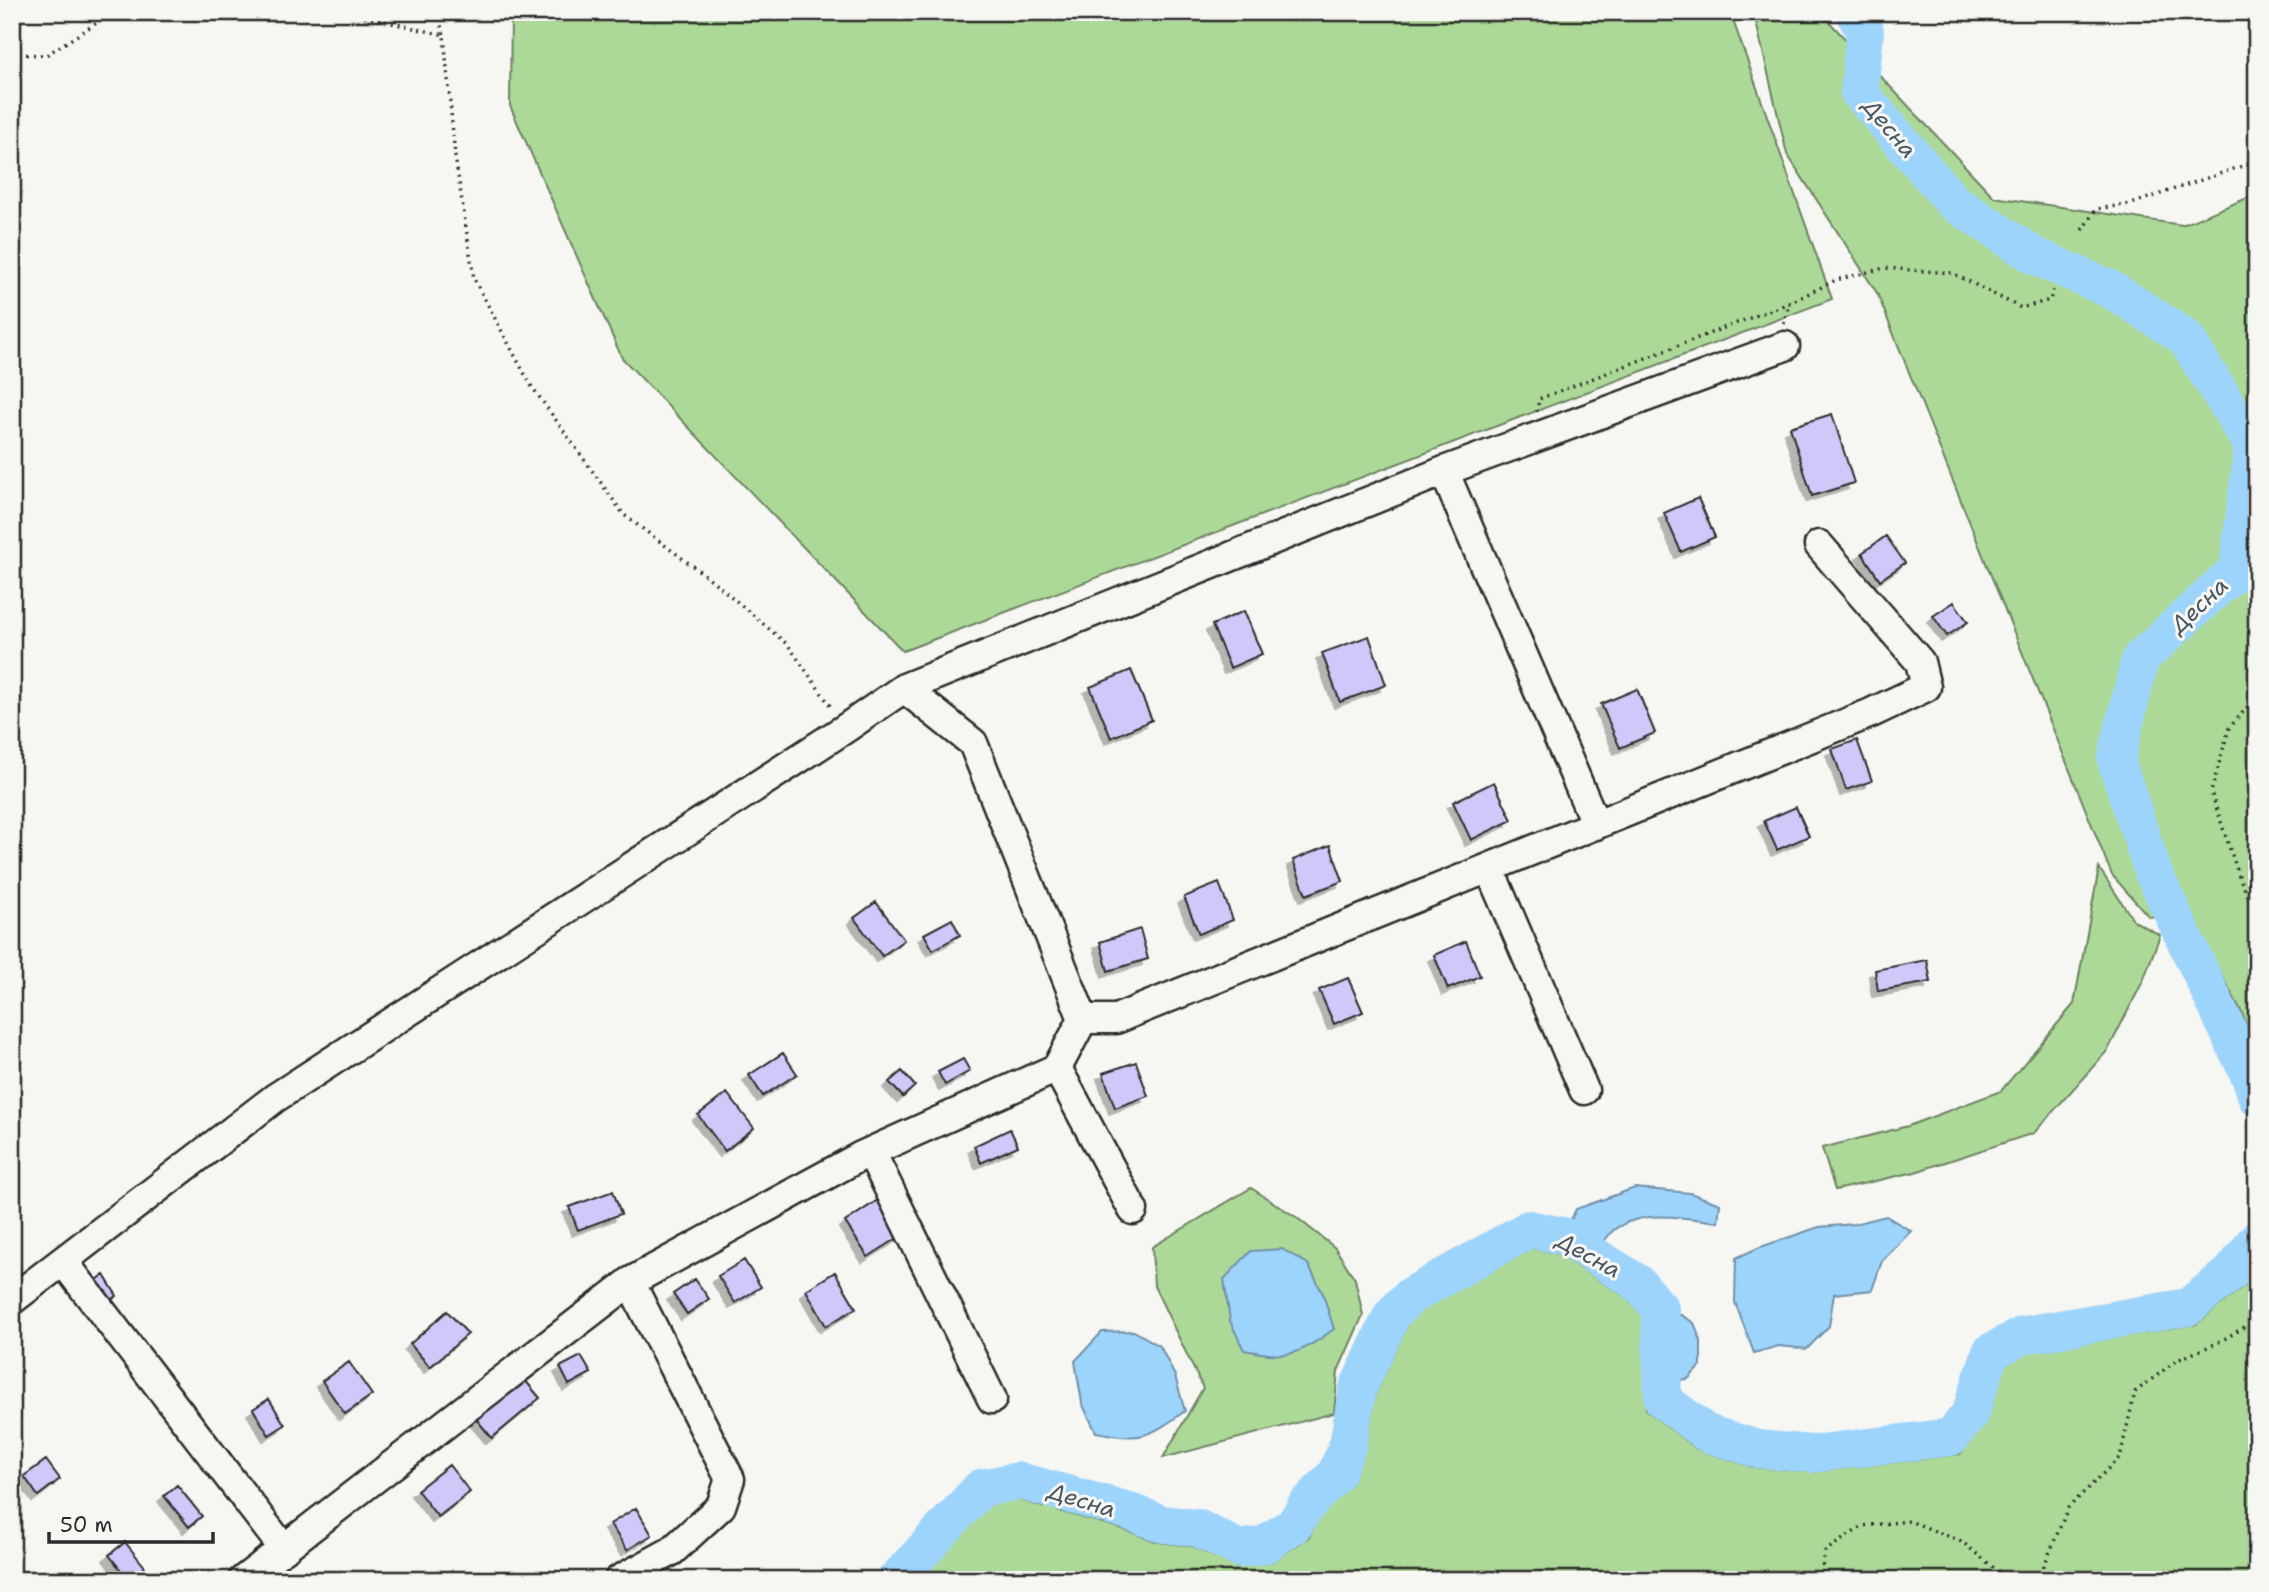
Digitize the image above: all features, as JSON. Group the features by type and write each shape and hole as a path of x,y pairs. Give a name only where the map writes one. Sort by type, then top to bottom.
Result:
{"street":[{"path":"12,1300 275,1098 904,688 1444,471 1785,346"},
{"path":"1444,471 1596,825"},
{"path":"1083,1019 1116,1019 1871,713 1926,687 1920,662 1819,545"},
{"path":"243,1580 630,1282 870,1152 1057,1068 1083,1019 973,743 904,688"},
{"path":"1489,868 1584,1090"},
{"path":"1057,1068 1133,1210"},
{"path":"870,1152 992,1399"},
{"path":"63,1261 284,1549"},
{"path":"619,1580 672,1551 682,1542 721,1506 730,1479 630,1282"}],"path":[{"path":"12,54 46,55 114,12"},
{"path":"344,12 443,35"},
{"path":"437,12 443,35 455,156 474,279 530,384 624,515 713,581 788,645 846,728"},
{"path":"2082,230 2096,209 2132,204 2257,161"},
{"path":"1531,439 1539,399 1789,303 1836,280 1884,268 1952,273 2021,308 2050,300 2053,290"},
{"path":"1785,346 1783,327 1789,303"},
{"path":"2257,696 2229,728 2211,792 2240,879 2257,914"},
{"path":"2049,1580 2045,1566 2068,1508 2120,1457 2135,1392 2177,1360 2216,1344 2252,1323 2257,1310"},
{"path":"1820,1580 1825,1552 1863,1526 1909,1521 1961,1541 2009,1580"}],"green space":[{"path":"511,12 1730,12 1832,299 903,651 622,358 510,106"},
{"path":"1785,12 1820,12 1994,197 2182,225 2257,194 2257,1062 2242,1013 2188,912 2149,917 2112,875 1877,293 1787,154 1756,22"},
{"path":"2099,868 2134,921 2160,935 2143,981 2108,1050 2034,1133 1915,1172 1835,1190 1822,1148 1908,1126 2001,1091 2074,1004"},
{"path":"1251,1188 1296,1217 1335,1248 1355,1279 1363,1315 1338,1371 1334,1413 1163,1458 1203,1388 1154,1286 1152,1247"},
{"path":"1532,1248 1556,1253 1626,1297 1643,1316 1646,1410 1697,1449 1753,1467 1812,1472 1960,1454 1986,1422 2005,1365 2029,1352 2196,1324 2246,1284 2257,1280 2257,1580 919,1580 990,1504 1017,1499 1043,1507 1042,1488 1056,1492 1058,1511 1117,1527 1158,1542 1192,1546 1237,1567 1271,1562 1309,1537 1320,1516 1351,1484 1365,1449 1375,1394 1407,1325 1420,1311"}],"water":[{"path":"1635,1188 1690,1193 1720,1204 1718,1222 1679,1217 1639,1219 1615,1229 1594,1256 1563,1236 1576,1209"},
{"path":"1886,1216 1911,1231 1882,1261 1872,1290 1834,1294 1829,1326 1807,1349 1779,1346 1754,1353 1735,1302 1736,1258 1819,1227 1854,1224"},
{"path":"1282,1249 1308,1264 1323,1294 1334,1329 1292,1353 1272,1354 1244,1350 1230,1321 1224,1279 1251,1251"},
{"path":"1661,1314 1681,1315 1694,1323 1701,1341 1701,1365 1688,1379 1663,1381"},
{"path":"1134,1331 1160,1346 1175,1376 1185,1411 1162,1427 1144,1435 1124,1436 1096,1432 1082,1403 1075,1361 1102,1332"}],"building":[{"path":"1832,414 1854,483 1812,496 1790,427"},
{"path":"1698,498 1715,537 1681,552 1664,513"},
{"path":"1886,536 1905,563 1880,580 1862,553"},
{"path":"1954,602 1968,622 1947,636 1933,616"},
{"path":"1244,611 1262,654 1230,668 1212,625"},
{"path":"1369,636 1386,685 1340,702 1322,653"},
{"path":"1131,670 1152,720 1111,738 1090,687"},
{"path":"1637,689 1655,733 1620,748 1601,704"},
{"path":"1857,740 1872,781 1846,790 1832,749"},
{"path":"1494,782 1512,820 1471,840 1453,802"},
{"path":"1796,807 1809,836 1777,850 1764,821"},
{"path":"1330,845 1343,881 1306,895 1293,860"},
{"path":"1219,883 1233,920 1199,934 1184,897"},
{"path":"876,902 904,940 882,956 854,918"},
{"path":"952,919 960,935 933,950 924,934"},
{"path":"1140,929 1148,959 1108,971 1100,942"},
{"path":"1466,941 1480,976 1448,989 1434,955"},
{"path":"1927,960 1931,982 1878,991 1875,970"},
{"path":"1348,978 1363,1012 1334,1024 1319,990"},
{"path":"783,1053 797,1074 763,1096 749,1075"},
{"path":"963,1059 970,1071 945,1085 938,1072"},
{"path":"1136,1062 1148,1096 1115,1108 1103,1073"},
{"path":"902,1071 915,1086 903,1097 889,1082"},
{"path":"727,1093 754,1128 725,1151 698,1115"},
{"path":"1010,1129 1018,1146 981,1163 974,1146"},
{"path":"613,1191 621,1214 578,1230 569,1207"},
{"path":"878,1200 901,1236 868,1257 845,1222"},
{"path":"744,1260 761,1287 735,1303 718,1276"},
{"path":"835,1272 856,1308 826,1326 806,1290"},
{"path":"104,1275 117,1296 105,1304 92,1283"},
{"path":"695,1279 709,1299 687,1314 673,1294"},
{"path":"447,1311 468,1334 430,1367 410,1344"},
{"path":"581,1356 591,1373 569,1385 560,1367"},
{"path":"349,1362 372,1395 345,1414 322,1381"},
{"path":"524,1379 540,1398 492,1438 476,1419"},
{"path":"269,1399 285,1425 269,1435 253,1409"},
{"path":"46,1460 60,1479 38,1496 24,1476"},
{"path":"449,1465 470,1492 438,1517 417,1490"},
{"path":"177,1485 202,1516 189,1527 164,1496"},
{"path":"636,1508 652,1535 627,1550 610,1524"},
{"path":"125,1542 145,1567 128,1579 109,1555"}],"waterway":[{"name":"Десна","path":"1854,12 1865,32 1859,92 1953,202 2035,256 2112,290 2185,337 2253,446 2238,569 2140,659 2116,760 2153,872 2251,1079 2257,1098"},
{"name":"Десна","path":"896,1580 981,1488 1019,1481 1122,1509 1163,1524 1197,1528 1240,1549 1264,1545 1295,1524 1306,1506 1336,1474 1348,1444 1358,1388 1392,1315 1409,1297 1529,1229 1563,1236 1638,1283 1660,1309 1663,1400 1706,1433 1757,1449 1812,1454 1951,1437 1970,1414 1991,1352 2024,1335 2188,1307 2233,1271 2257,1239"}]}
